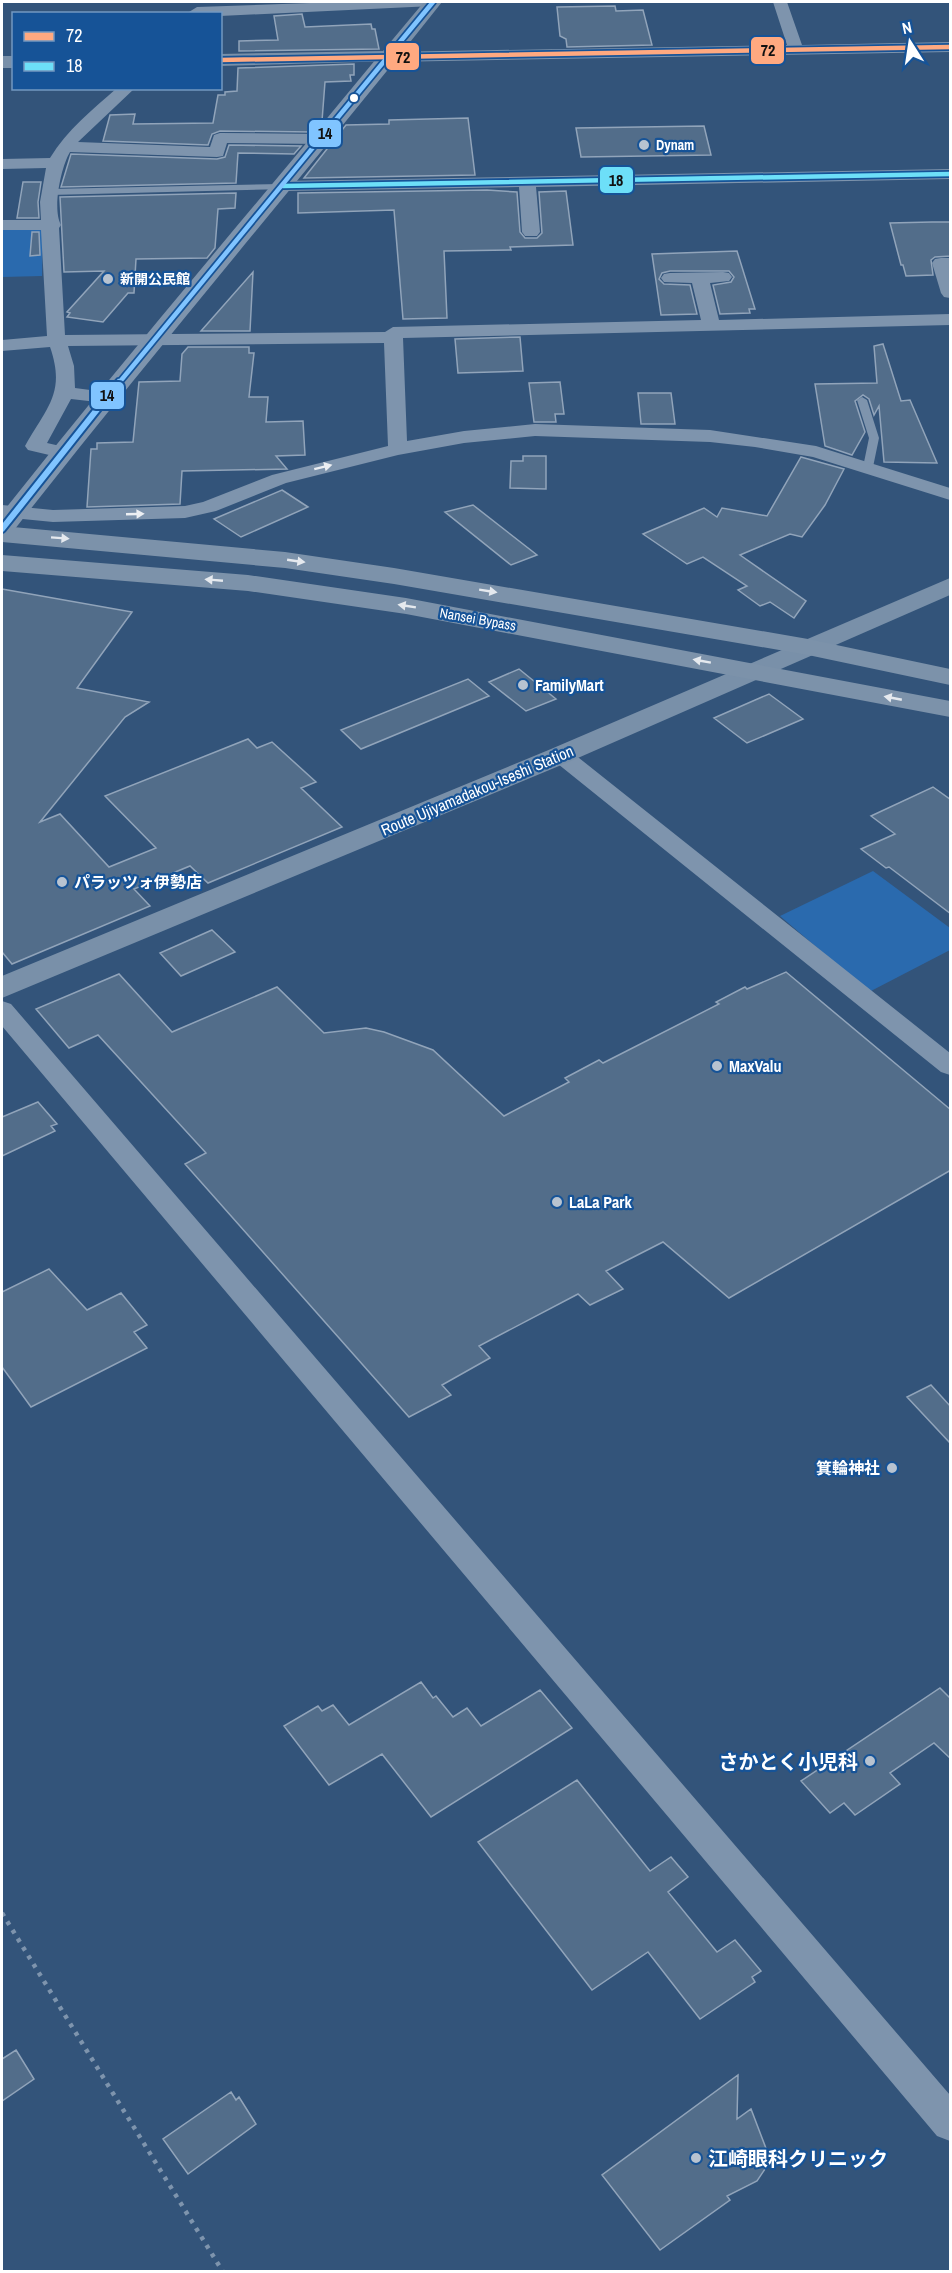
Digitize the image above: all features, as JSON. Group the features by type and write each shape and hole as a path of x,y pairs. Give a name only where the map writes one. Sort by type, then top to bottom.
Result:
{"highway":[{"name":"Nansei Bypass","path":"5,521 108,542 296,561 394,576 808,647 951,677"},
{"name":"Nansei Bypass","path":"2,563 248,583 406,606 951,709"}],"main road":[{"path":"222,60 388,57 433,2"},
{"name":"Route Ujiyamadakou-Iseshi Station","path":"2,988 561,755 951,586"}],"street":[{"path":"196,9 433,2"},
{"path":"780,2 796,50"},
{"path":"5,521 388,57 951,47"},
{"path":"62,452 35,446 65,393 67,378 66,362 56,341 50,192 55,163 65,147 85,126 125,90"},
{"path":"65,147 217,152 220,138 321,139"},
{"path":"2,164 55,163"},
{"path":"283,186 951,174"},
{"path":"527,182 531,232"},
{"path":"2,225 52,225"},
{"path":"951,263 941,263 951,293"},
{"path":"700,277 711,326"},
{"path":"670,278 723,277"},
{"path":"398,449 393,333 951,321"},
{"path":"2,345 56,341 393,337"},
{"path":"65,393 106,397"},
{"path":"5,521 53,516 185,512 209,507 279,478 398,449 464,436 535,430 710,436 816,452 951,494"},
{"path":"561,755 951,1065"},
{"path":"2,1010 951,2123"}],"lane":[{"path":"50,192 283,186"},
{"path":"862,400 874,438 868,468"}],"path":[{"path":"2,1913 223,2271"}],"shaded area":[{"path":"2,228 43,229 42,276 2,277"},
{"path":"873,871 950,928 950,950 869,992 780,916"}],"building":[{"path":"615,6 616,11 643,10 652,45 567,47 566,39 560,36 557,7"},
{"path":"302,14 305,27 371,24 372,29 375,29 379,49 239,51 239,41 278,40 274,16"},
{"path":"354,64 354,75 350,75 351,81 325,82 322,121 313,132 220,131 212,134 208,145 103,141 110,115 135,114 133,124 213,123 218,95 237,91 238,68"},
{"path":"468,118 475,175 304,178 346,125 389,124 389,120"},
{"name":"Dynam","path":"704,126 711,155 581,157 576,128"},
{"path":"229,145 301,146 294,154 238,153 236,183 61,187 71,154 217,159 225,157"},
{"path":"23,182 41,182 38,202 39,218 17,218"},
{"path":"487,190 517,192 520,232 525,238 537,238 542,233 539,192 566,191 573,245 510,247 511,250 444,251 447,318 403,319 394,210 298,213 298,193"},
{"path":"236,193 235,208 218,209 215,248 207,258 136,259 134,293 128,293 103,322 67,317 70,313 67,312 104,271 64,272 60,197"},
{"path":"951,222 951,256 935,257 931,260 933,275 906,276 890,223"},
{"path":"32,232 39,232 40,255 30,256"},
{"path":"737,251 755,309 749,309 750,313 720,314 713,285 731,282 734,277 729,271 670,271 662,273 659,279 664,284 690,285 697,314 661,315 652,254"},
{"path":"253,272 250,331 201,331"},
{"path":"520,337 523,371 458,373 455,339"},
{"path":"883,344 901,401 910,400 937,463 884,462 879,406 874,415 869,399 863,395 855,401 865,432 852,455 825,446 815,384 877,383 874,346"},
{"path":"188,347 249,347 249,353 254,353 249,397 268,397 266,422 303,421 305,455 276,456 287,469 182,471 180,504 87,507 91,449 97,449 97,443 133,442 139,382 180,381 182,354"},
{"path":"560,382 564,414 555,414 556,422 534,422 529,383"},
{"path":"638,393 671,393 675,424 641,424"},
{"path":"523,456 546,456 546,489 510,488 511,461 523,461"},
{"path":"801,457 844,469 825,505 802,537 790,534 740,555 806,601 794,618 770,602 760,606 738,590 747,586 703,557 687,564 643,534 704,508 717,517 722,508 767,516"},
{"path":"282,490 308,507 241,537 214,519"},
{"path":"473,505 537,555 511,565 445,512"},
{"path":"2,589 132,612 77,688 149,702 125,717 40,822 60,814 109,867 156,848 105,796 248,739 257,748 272,742 316,782 301,788 342,827 208,883 190,866 134,889 150,906 12,964 2,952"},
{"path":"519,669 556,699 526,711 489,682"},
{"path":"468,679 489,696 361,749 341,730"},
{"path":"769,694 803,719 747,743 714,718"},
{"path":"933,787 951,800 951,914 889,867 886,868 861,849 895,834 871,816"},
{"path":"212,930 235,952 181,976 160,953"},
{"name":"LaLa Park","path":"786,972 951,1110 951,1170 729,1298 663,1242 606,1271 623,1289 590,1305 578,1294 479,1346 490,1358 442,1385 451,1395 409,1417 185,1164 206,1153 98,1035 69,1048 36,1009 119,974 172,1032 277,987 324,1033 366,1028 384,1032 433,1050 504,1116 569,1082 565,1078 599,1060 603,1063 719,1004 716,1002 745,987 747,989"},
{"path":"38,1102 57,1124 51,1126 55,1131 2,1156 2,1117"},
{"path":"49,1269 87,1310 121,1293 147,1325 134,1332 147,1348 31,1407 2,1367 2,1292"},
{"path":"931,1385 951,1407 951,1444 907,1397"},
{"path":"421,1682 433,1698 436,1696 453,1717 467,1708 481,1726 540,1690 572,1728 431,1817 382,1754 329,1785 284,1726 318,1706 322,1711 333,1705 349,1725"},
{"name":"さかとく小児科","path":"940,1688 951,1699 951,1759 934,1743 890,1773 900,1784 855,1815 844,1803 830,1813 801,1781"},
{"path":"577,1780 650,1871 671,1857 688,1877 668,1892 717,1952 735,1940 761,1971 752,1977 755,1982 700,2019 648,1952 592,1990 478,1842"},
{"path":"16,2050 34,2079 2,2101 2,2059"},
{"name":"江崎眼科クリニック","path":"738,2075 737,2119 751,2109 767,2151 767,2166 757,2181 727,2196 730,2200 660,2250 602,2175"},
{"path":"231,2092 236,2100 239,2097 256,2124 188,2174 163,2139"}],"transit line":[{"name":"14","path":"2,529 106,397 156,340 433,2"},
{"name":"72","path":"222,60 950,47"},
{"name":"18","path":"283,186 950,174"}],"place":[{"name":"Dynam","path":"644,145"},
{"name":"新開公民館","path":"108,279"},
{"name":"FamilyMart","path":"523,685"},
{"name":"パラッツォ伊勢店","path":"62,882"},
{"name":"MaxValu","path":"717,1066"},
{"name":"LaLa Park","path":"557,1202"},
{"name":"箕輪神社","path":"892,1468"},
{"name":"さかとく小児科","path":"870,1761"},
{"name":"江崎眼科クリニック","path":"696,2158"}]}
